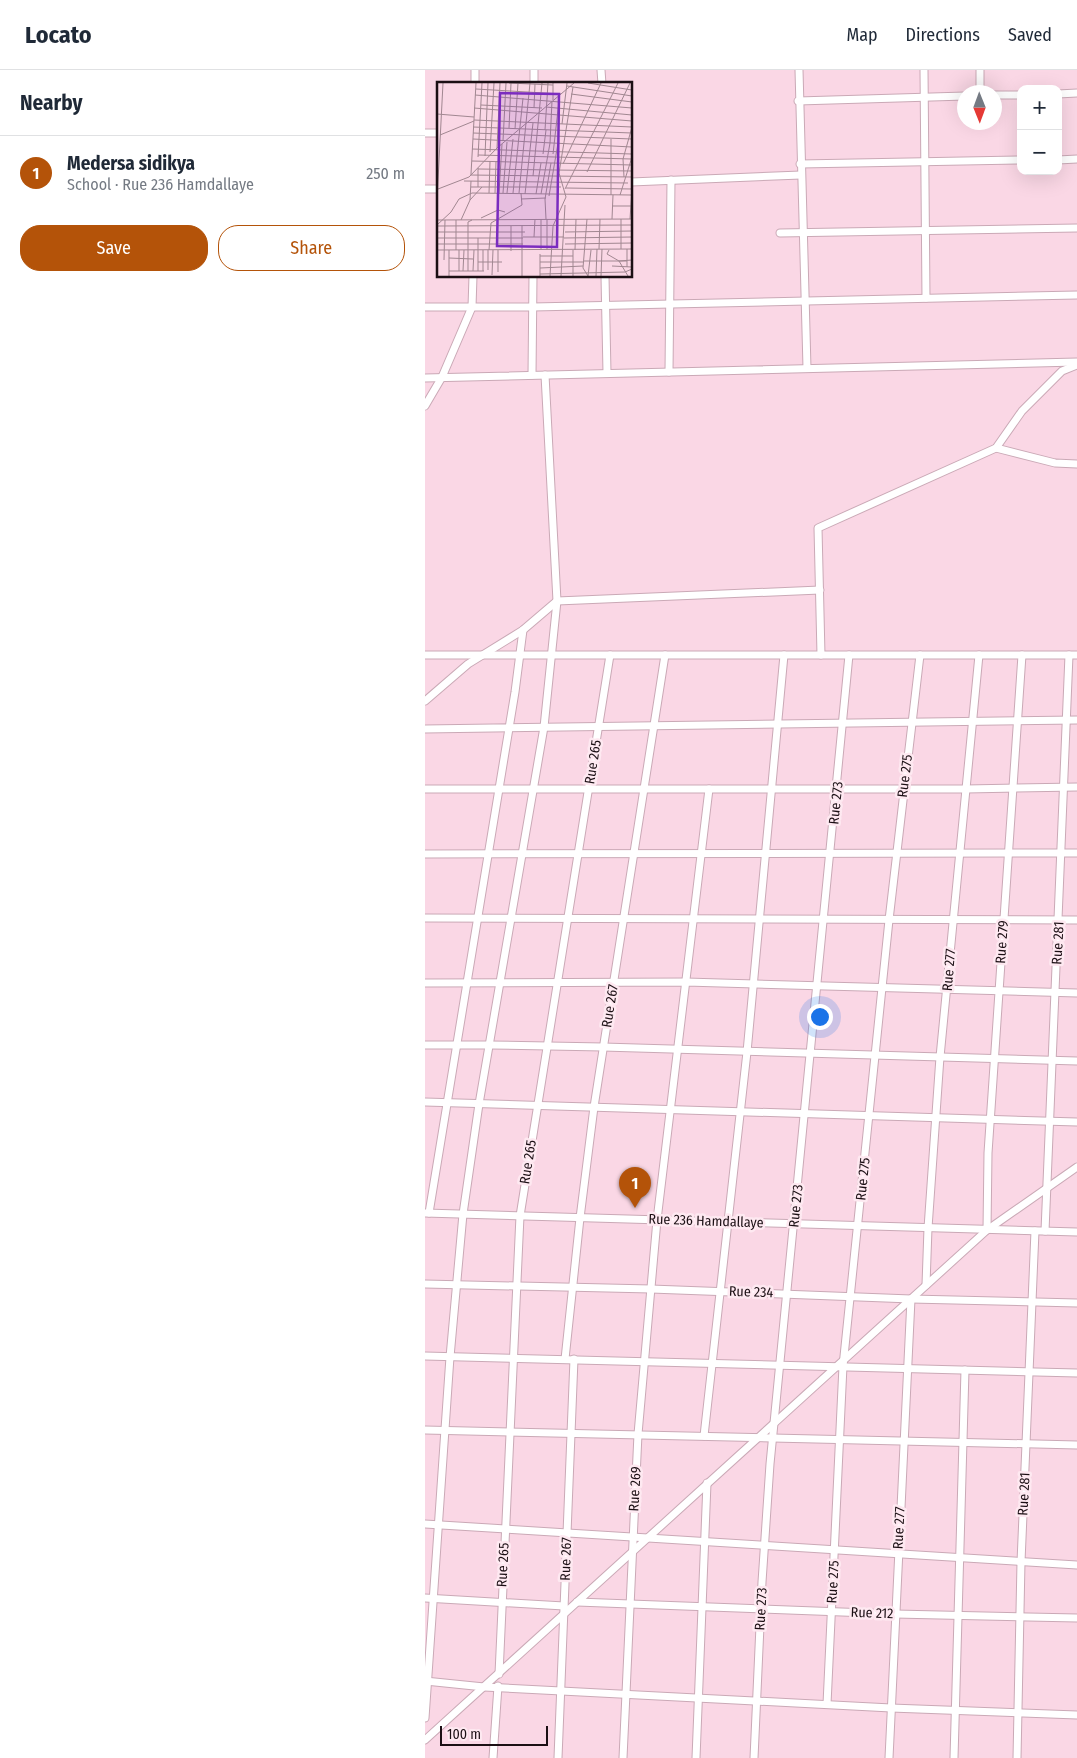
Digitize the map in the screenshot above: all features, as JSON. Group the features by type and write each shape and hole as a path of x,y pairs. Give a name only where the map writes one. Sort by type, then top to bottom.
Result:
{"street":[{"path":"799,70 798,101 807,368"},
{"path":"924,70 926,298"},
{"path":"980,70 980,85"},
{"path":"1062,94 1077,93"},
{"path":"1002,95 1017,94"},
{"path":"798,101 957,96"},
{"path":"1062,160 1077,159"},
{"path":"800,164 1017,160"},
{"path":"633,182 801,175"},
{"path":"669,372 671,180"},
{"path":"780,232 1077,228"},
{"path":"425,406 442,377 472,307 473,278"},
{"path":"532,375 533,278"},
{"path":"605,278 607,373"},
{"path":"425,307 533,307 1077,295"},
{"path":"425,378 807,368 1077,364"},
{"path":"821,655 818,528 996,448 1021,411 1061,371 1077,364"},
{"path":"425,1718 450,1357 463,1214 479,1104 544,727 557,601 545,375"},
{"path":"996,448 1055,463 1077,464"},
{"path":"425,701 468,664 523,630 557,601 820,590"},
{"path":"427,1213 457,1045 523,630"},
{"path":"425,655 1073,655"},
{"name":"Rue 265","path":"499,1674 515,1286 520,1216 610,655"},
{"name":"Rue 267","path":"565,1359 594,1107 665,655"},
{"path":"704,1436 747,1052 785,655"},
{"name":"Rue 273","path":"754,1758 764,1547 774,1422 795,1224 849,655"},
{"name":"Rue 275","path":"845,1358 896,854 920,655"},
{"name":"Rue 277","path":"926,1285 928,1228 941,1057 979,655"},
{"name":"Rue 279","path":"987,1230 990,1119 1022,655"},
{"name":"Rue 281","path":"1045,1231 1068,720 1073,655"},
{"path":"425,729 1077,720"},
{"path":"425,790 1077,787"},
{"name":"Rue 269","path":"623,1758 637,1434 657,1220 709,789"},
{"path":"425,854 1077,853"},
{"path":"425,918 1077,920"},
{"path":"425,983 686,982 1077,993"},
{"path":"425,1045 603,1047 1077,1061"},
{"path":"425,1102 1077,1122"},
{"path":"425,1740 757,1437 839,1367 845,1358 987,1230 1077,1167"},
{"name":"Rue 236 Hamdallaye","path":"427,1213 1077,1232"},
{"name":"Rue 281","path":"1017,1758 1021,1562 1035,1231"},
{"name":"Rue 234","path":"425,1284 720,1291 911,1299 1077,1303"},
{"name":"Rue 277","path":"889,1758 906,1368 911,1299"},
{"path":"425,1356 1077,1373"},
{"name":"Rue 267","path":"558,1758 574,1359"},
{"name":"Rue 275","path":"827,1704 839,1439 839,1367"},
{"path":"954,1758 965,1370"},
{"path":"425,1430 1077,1445"},
{"path":"696,1758 707,1483"},
{"path":"425,1524 764,1547 1077,1565"},
{"path":"425,1598 564,1606"},
{"name":"Rue 212","path":"577,1602 831,1612 1077,1618"},
{"path":"427,1681 484,1687 498,1686 891,1708 1077,1715"},
{"path":"493,1758 498,1686"}],"place":[{"name":"Medersa sidikya","path":"635,1208"}]}
